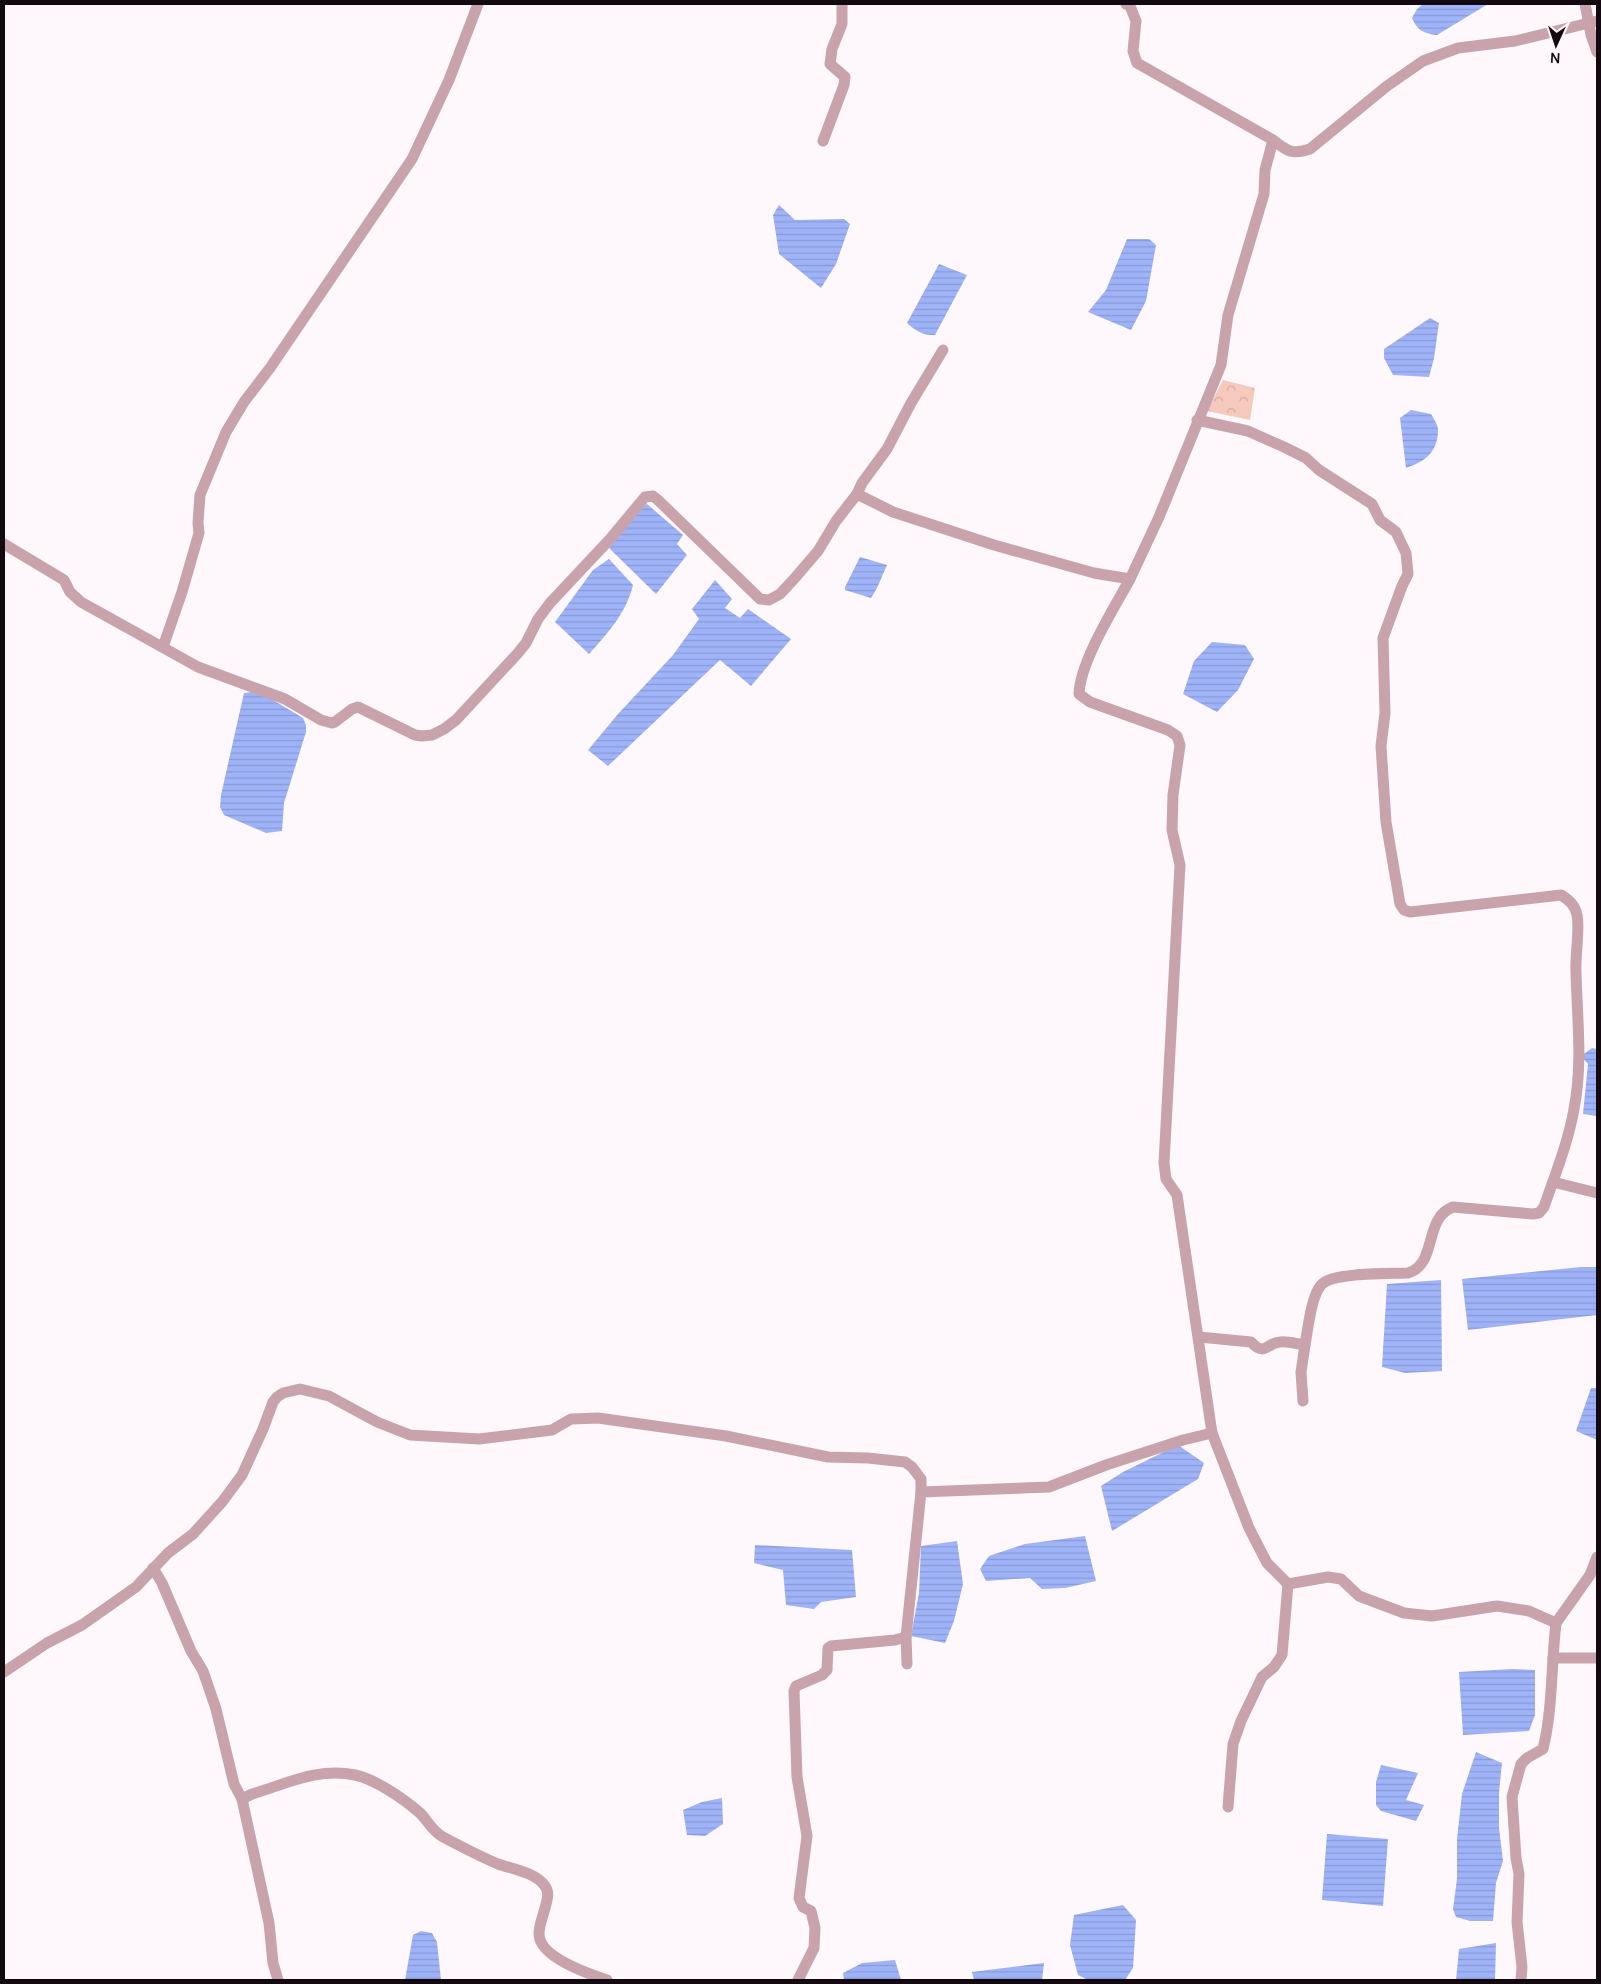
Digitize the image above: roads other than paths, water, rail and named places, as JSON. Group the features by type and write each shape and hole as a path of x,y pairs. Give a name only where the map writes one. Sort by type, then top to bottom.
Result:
{"street":[{"path":"163,647 182,592 199,533 200,495 226,432 244,402 275,360 412,159 449,80 478,4"},
{"path":"823,141 844,85 845,77 830,64 832,49 842,24 842,4"},
{"path":"1126,4 1130,6 1136,21 1133,51 1137,63 1273,140 1286,151 1298,153 1310,149 1387,86 1423,61 1458,48 1516,41 1593,22"},
{"path":"1585,4 1593,22 1591,35 1597,52"},
{"path":"1228,1807 1233,1744 1241,1721 1262,1677 1274,1667 1282,1655 1288,1584 1267,1563 1249,1528 1212,1434 1177,1195 1166,1179 1164,1163 1180,865 1172,830 1173,795 1180,745 1176,736 1168,730 1090,702 1079,694 1079,682 1105,623 1130,579 1159,517 1221,365 1228,315 1264,194 1266,170 1273,140"},
{"path":"4,544 64,580 70,592 80,602 198,667 285,699 321,720 335,722 352,709 358,707 415,735 432,735 456,720 518,653 550,603 610,539 645,497 652,496 658,500 760,599 769,600 780,594 818,551 836,521 858,494 862,483 887,449 943,350"},
{"path":"1197,420 1248,431 1284,446 1306,458 1319,470 1372,504 1380,520 1396,532 1406,553 1408,574 1383,638 1385,713 1381,746 1386,822 1400,904 1404,910 1410,912 1561,895 1571,902 1577,915 1576,972 1580,1068 1574,1109 1564,1148 1544,1207 1539,1213 1533,1214 1452,1207 1443,1211 1438,1219 1423,1263 1418,1270 1408,1273 1338,1277 1322,1284 1316,1294 1305,1345 1301,1372 1303,1401"},
{"path":"858,494 893,512 985,542 1094,573 1130,579"},
{"path":"1553,1182 1597,1193"},
{"path":"1199,1337 1251,1342 1256,1348 1264,1349 1279,1341 1305,1345"},
{"path":"4,1672 48,1643 82,1625 136,1587 168,1553 193,1534 222,1502 242,1475 277,1396 300,1389 329,1396 377,1422 410,1435 479,1439 552,1430 571,1419 598,1418 718,1435 828,1457 868,1458 905,1462 912,1467 921,1479 906,1636 906,1664"},
{"path":"921,1492 1049,1488 1106,1465 1183,1440 1212,1434"},
{"path":"1521,1980 1518,1922 1519,1874 1516,1858 1512,1797 1521,1764 1526,1758 1543,1749 1547,1734 1556,1623 1590,1575 1597,1557"},
{"path":"153,1568 162,1583 192,1651 203,1671 216,1708 234,1784 242,1799 265,1904 273,1962 278,1980"},
{"path":"1288,1584 1328,1577 1341,1579 1359,1596 1404,1613 1432,1616 1497,1606 1529,1611 1556,1623"},
{"path":"798,1980 814,1948 815,1928 811,1911 803,1907 799,1898 808,1836 797,1777 794,1691 796,1686 822,1676 827,1670 828,1648 831,1646 895,1640 906,1636"},
{"path":"1553,1658 1597,1658"},
{"path":"242,1799 318,1773 347,1774 365,1778 394,1794 421,1814 435,1832 496,1863 540,1881 548,1893 538,1934 543,1945 567,1966 607,1980"}],"water":[{"path":"1423,4 1488,4 1437,35 1422,31 1416,26 1412,18 1417,9"},
{"path":"779,205 795,220 844,219 850,224 836,264 821,288 779,254 773,215"},
{"path":"1127,239 1149,239 1156,245 1146,301 1131,330 1088,312 1106,290"},
{"path":"939,264 967,275 935,335 927,335 907,323"},
{"path":"1430,318 1439,323 1429,377 1393,375 1384,358 1384,349"},
{"path":"1411,410 1431,414 1437,425 1438,432 1435,446 1428,456 1424,460 1406,468 1400,418"},
{"path":"647,504 683,535 677,544 687,555 656,594 609,548 641,508"},
{"path":"860,557 887,565 871,598 845,590"},
{"path":"609,559 633,585 621,614 589,654 555,622 593,570"},
{"path":"715,580 732,599 725,608 740,618 748,609 791,639 751,686 720,660 608,766 588,750 618,714 673,655 699,619 692,609"},
{"path":"1212,642 1245,645 1254,659 1238,690 1217,712 1183,694 1194,661"},
{"path":"258,691 303,718 306,725 306,732 284,803 282,831 266,833 224,815 220,807 244,693"},
{"path":"1592,1048 1597,1049 1597,1116 1583,1114 1588,1064 1581,1056"},
{"path":"1597,1267 1597,1315 1468,1330 1462,1279"},
{"path":"1441,1280 1442,1371 1405,1373 1382,1367 1387,1284"},
{"path":"1591,1388 1597,1388 1597,1440 1576,1431"},
{"path":"1178,1445 1204,1463 1198,1479 1112,1531 1101,1486 1123,1472"},
{"path":"1085,1536 1096,1581 1065,1588 1042,1589 1030,1578 986,1581 980,1569 989,1556 1025,1544"},
{"path":"957,1541 963,1584 954,1621 945,1643 911,1636 919,1593 921,1546"},
{"path":"755,1545 852,1550 856,1597 821,1602 814,1609 786,1605 783,1570 754,1563"},
{"path":"1512,1669 1535,1670 1535,1715 1529,1731 1463,1735 1459,1672"},
{"path":"1476,1752 1502,1763 1499,1792 1499,1828 1503,1861 1496,1883 1493,1921 1470,1921 1456,1917 1453,1909 1457,1879 1457,1839 1462,1794"},
{"path":"1381,1765 1418,1773 1406,1800 1424,1805 1416,1821 1381,1811 1376,1805 1376,1782"},
{"path":"722,1798 723,1824 705,1836 687,1835 683,1810 702,1802"},
{"path":"1327,1834 1388,1839 1383,1906 1322,1900"},
{"path":"1123,1905 1136,1920 1133,1968 1125,1980 1088,1980 1078,1975 1070,1945 1074,1915"},
{"path":"421,1931 432,1933 437,1942 441,1980 405,1980 413,1935"},
{"path":"1496,1943 1495,1980 1456,1980 1459,1949"},
{"path":"895,1960 901,1980 844,1980 843,1973 862,1963"},
{"path":"1044,1963 1042,1980 974,1980 972,1972"}]}
